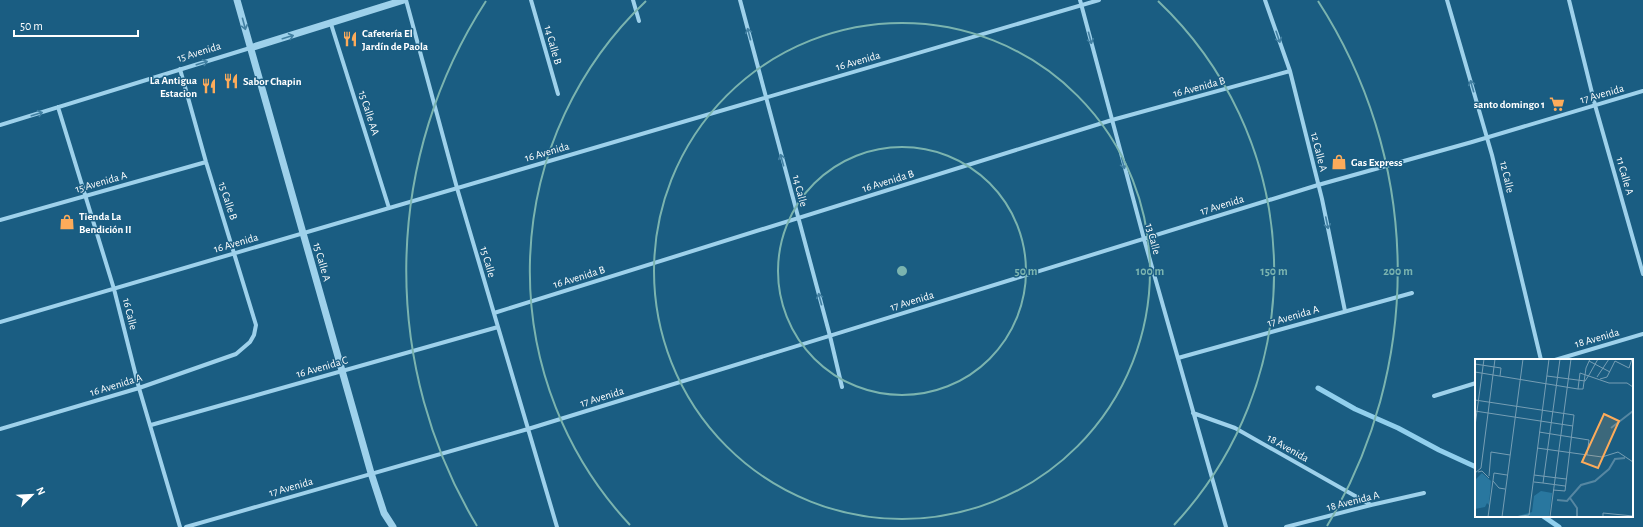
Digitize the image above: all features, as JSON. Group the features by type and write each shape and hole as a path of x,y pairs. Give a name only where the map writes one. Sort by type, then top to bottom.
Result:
{"street":[{"name":"15 Calle A","path":"237,0 370,473 384,513 393,527"},
{"name":"15 Avenida","path":"0,125 405,0"},
{"name":"15 Calle","path":"405,0 457,188 557,527"},
{"name":"14 Calle B","path":"531,0 558,94"},
{"path":"633,0 639,21"},
{"name":"14 Calle","path":"740,0 830,336 842,387"},
{"name":"13 Calle","path":"1080,0 1144,238 1226,527"},
{"name":"16 Avenida","path":"0,322 1099,0"},
{"name":"12 Calle A","path":"1265,0 1290,71 1318,185 1345,311"},
{"name":"12 Calle","path":"1447,0 1487,137 1541,359"},
{"name":"11 Calle A","path":"1569,0 1595,105 1643,274"},
{"name":"15 Calle AA","path":"331,24 389,208"},
{"name":"15 Calle B","path":"180,69 206,162 256,325 254,335 250,342 236,354"},
{"name":"16 Avenida B","path":"494,313 1112,120 1290,71"},
{"name":"17 Avenida","path":"186,527 370,473 528,429 1318,185 1643,91"},
{"name":"16 Calle","path":"58,107 114,289 139,388 180,527"},
{"name":"15 Avenida A","path":"0,220 206,162"},
{"name":"17 Avenida A","path":"1178,358 1412,293"},
{"name":"16 Avenida C","path":"151,425 498,327"},
{"name":"18 Avenida","path":"1558,359 1643,334"},
{"name":"16 Avenida A","path":"0,429 139,388 236,354"},
{"path":"1434,396 1475,384"},
{"name":"18 Avenida","path":"1193,412 1235,428 1371,505"},
{"name":"18 Avenida A","path":"1286,527 1424,493"}],"waterway":[{"path":"1318,388 1355,409 1398,428 1439,450 1475,467"},
{"path":"1544,517 1559,527"}],"place":[{"name":"Cafetería El Jardín de Paola","path":"350,39"},
{"name":"Sabor Chapin","path":"231,81"},
{"name":"La Antigua Estacion","path":"209,86"},
{"name":"santo domingo 1","path":"1557,104"},
{"name":"Gas Express","path":"1339,162"},
{"name":"Tienda La Bendición II","path":"67,222"}]}
